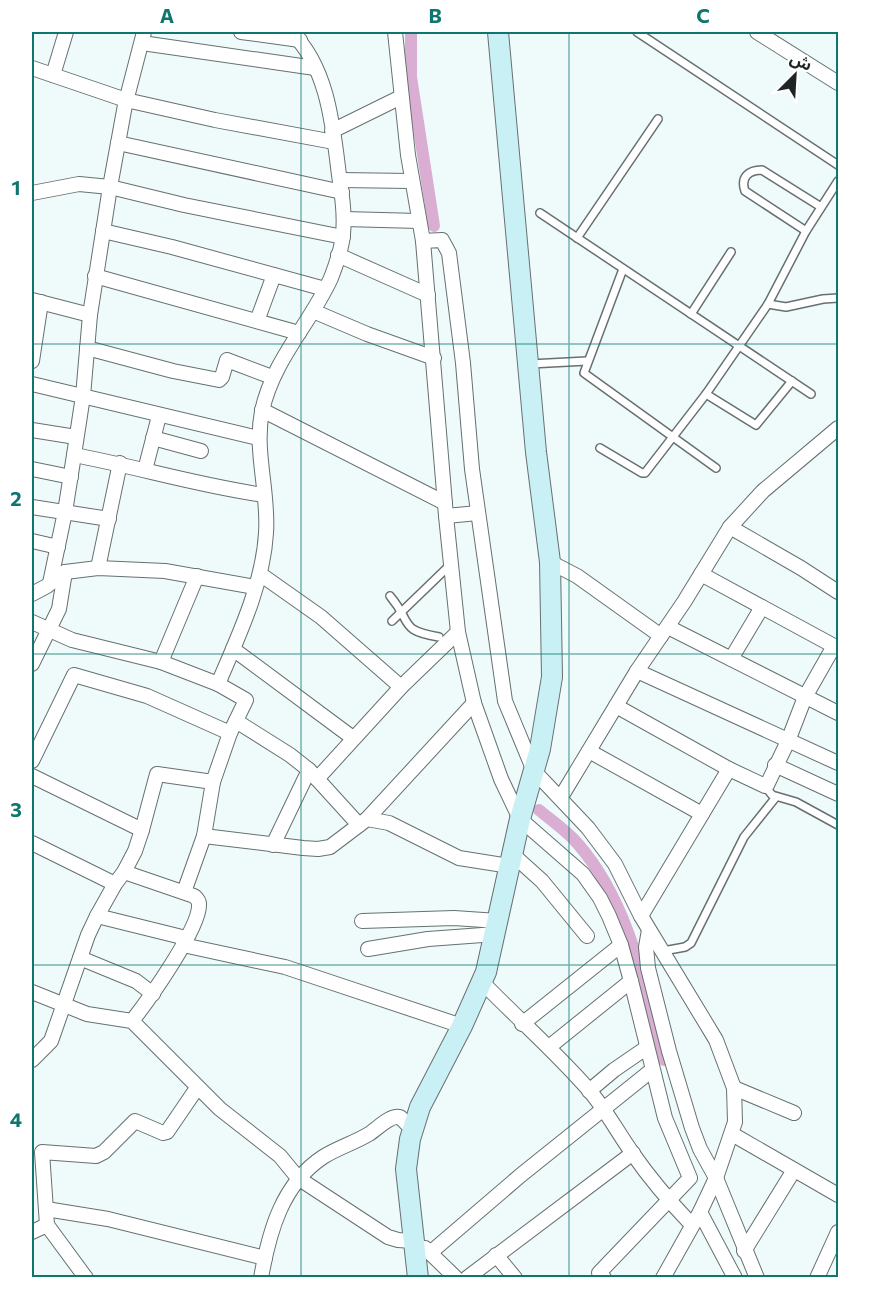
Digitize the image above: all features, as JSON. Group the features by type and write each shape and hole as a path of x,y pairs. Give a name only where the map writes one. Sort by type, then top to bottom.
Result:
{"main road":[{"path":"418,1278 406,1169 407,1149 420,1107 482,982 497,928 520,819 534,771 552,677 550,562 540,487 498,32"}],"street":[{"path":"53,75 66,32"},
{"path":"218,684 258,581 267,531 258,438 262,410 272,376 325,289 343,237 344,219 328,108 315,68 296,36 241,32"},
{"path":"395,32 411,181 423,241 445,509 458,632 474,703 501,779 520,819 567,859 592,885 604,907 621,945 665,1118 735,1278"},
{"path":"758,32 838,83"},
{"path":"50,583 71,477 83,396 95,276 110,187 126,100 143,37 315,68"},
{"path":"32,68 126,100 214,120 333,137 401,97"},
{"path":"118,143 341,186 411,181"},
{"path":"32,193 79,184 110,187 184,205 343,237"},
{"path":"344,219 419,221"},
{"path":"103,231 325,289"},
{"path":"423,241 442,240 448,253 463,363 472,469 503,692 515,728 534,771 561,797 608,852 649,930 716,1040 734,1088 736,1109 732,1134 716,1178 663,1278"},
{"path":"338,255 428,295"},
{"path":"257,321 274,275"},
{"path":"95,276 299,333"},
{"path":"32,361 36,301 90,315"},
{"path":"313,311 357,331 434,358"},
{"path":"87,348 173,371 219,380 227,360 272,376"},
{"path":"32,384 258,438"},
{"path":"262,410 445,509 478,513"},
{"path":"145,470 159,416"},
{"path":"561,797 637,672 730,527 763,491 838,429"},
{"path":"32,430 76,437"},
{"path":"153,438 201,452"},
{"path":"74,455 120,463 231,490 264,495"},
{"path":"98,568 120,463"},
{"path":"32,469 71,477"},
{"path":"32,507 109,519"},
{"path":"730,527 838,592"},
{"path":"32,541 58,547"},
{"path":"550,562 577,576 664,631 730,659 838,713"},
{"path":"32,594 64,572 98,568 165,571 258,581 321,617 401,687"},
{"path":"32,664 59,609 64,572"},
{"path":"616,706 729,769 765,786 788,741 805,697 834,646 701,574"},
{"path":"161,662 196,576"},
{"path":"730,659 762,607"},
{"path":"32,622 72,640 161,662 218,684 246,700 233,727 213,782 204,836 184,892"},
{"path":"273,845 313,775 458,632"},
{"path":"233,649 353,738"},
{"path":"637,672 838,763"},
{"path":"32,761 74,675 147,696 233,727 290,755 363,822 389,823 459,858 511,860 543,881 587,936"},
{"path":"204,836 273,845 326,848 335,845 363,822 474,703"},
{"path":"589,752 702,814"},
{"path":"775,765 838,794"},
{"path":"641,916 729,769"},
{"path":"32,1060 51,1041 96,916 124,872 142,830 157,774 213,782"},
{"path":"32,776 142,830"},
{"path":"32,843 115,884"},
{"path":"124,872 194,896 199,904 197,916 184,941 153,994 132,1021"},
{"path":"96,916 285,967 462,1026"},
{"path":"362,921 454,918 497,928"},
{"path":"368,948 497,928"},
{"path":"649,930 646,947 648,968 692,1128 700,1149 716,1178 757,1278"},
{"path":"522,1023 621,945"},
{"path":"81,958 130,978 153,994"},
{"path":"549,1047 631,981"},
{"path":"482,982 549,1047 589,1091 669,1200 692,1225"},
{"path":"32,992 87,1014 132,1021 220,1109 280,1156 297,1178 388,1237 398,1240 412,1238 456,1278"},
{"path":"589,1091 646,1048"},
{"path":"430,1253 521,1175 603,1110 653,1074 675,1071"},
{"path":"86,1278 47,1225 42,1152 96,1156 104,1152 135,1121 164,1133 197,1088"},
{"path":"734,1088 794,1113"},
{"path":"261,1278 280,1211 297,1178 322,1158 369,1134 393,1117 400,1117 412,1129"},
{"path":"732,1134 838,1195"},
{"path":"467,1278 633,1153"},
{"path":"744,1251 794,1170"},
{"path":"604,1278 599,1274 690,1178"},
{"path":"46,1209 108,1218 265,1258"},
{"path":"32,1232 47,1225"},
{"path":"817,1278 838,1232"},
{"path":"496,1255 515,1278"}],"lane":[{"path":"637,32 838,165"},
{"path":"577,238 658,119"},
{"path":"806,231 745,191 744,178 748,173 762,170 821,207"},
{"path":"600,448 644,474 674,438 768,304 806,231 838,181"},
{"path":"540,213 811,394"},
{"path":"691,314 731,252"},
{"path":"623,268 584,373 716,468"},
{"path":"768,304 786,307 838,298"},
{"path":"529,364 587,360"},
{"path":"706,394 756,425 792,381"},
{"path":"392,621 452,563"},
{"path":"390,597 412,631 439,637"},
{"path":"765,786 776,796 796,802 838,825"},
{"path":"663,951 685,947 691,943 744,837 776,796"}],"waterway":[{"path":"411,32 411,77 434,226"},
{"path":"539,810 578,844 596,867 611,893 633,946 664,1060"}]}
